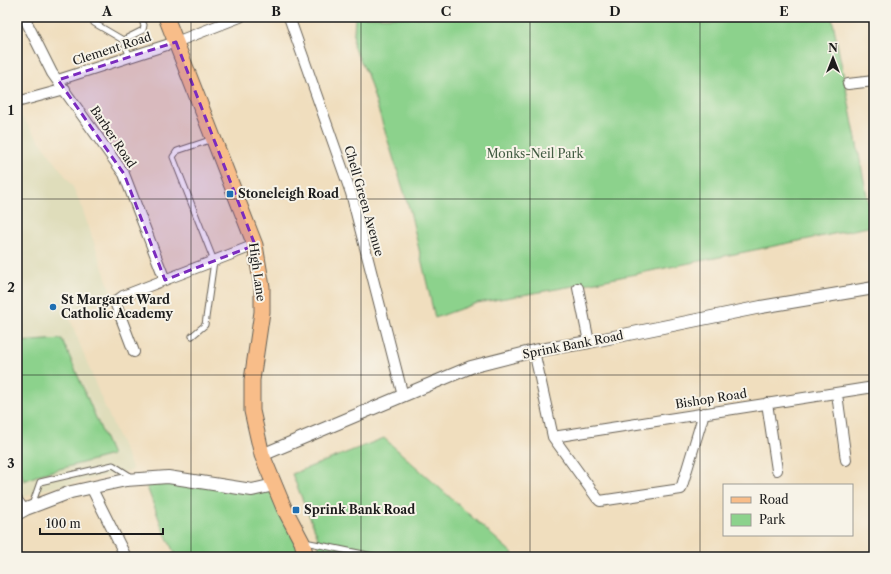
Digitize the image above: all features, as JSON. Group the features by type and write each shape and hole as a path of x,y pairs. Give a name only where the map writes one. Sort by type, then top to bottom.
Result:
{"main road":[{"name":"High Lane","path":"166,17 255,245 262,287 262,312 254,361 251,395 252,411 262,455 274,485 302,542 306,557"}],"street":[{"name":"Barber Road","path":"24,17 52,73 65,89 124,174 165,280"},
{"name":"Clement Road","path":"58,80 176,42 240,17"},
{"name":"Chell Green Avenue","path":"289,17 351,193 403,396"},
{"path":"848,84 874,80"},
{"path":"17,102 65,89"},
{"path":"134,352 115,302 123,296 255,245"},
{"path":"578,288 589,342"},
{"name":"Sprink Bank Road","path":"262,455 471,367 534,351 589,342 761,307 874,288"},
{"path":"534,351 553,437 600,501 681,489 704,413"},
{"name":"Bishop Road","path":"553,437 767,403 837,394 874,387"},
{"path":"837,394 846,460"},
{"path":"767,403 777,470"},
{"path":"25,510 71,492 91,487 136,480 168,477 252,490 274,485"},
{"path":"91,487 126,557"}],"lane":[{"path":"123,40 143,30 144,24 140,17"},
{"path":"94,23 123,40 130,57"},
{"path":"192,336 205,325 214,261 173,157 177,151 214,138"},
{"path":"25,510 40,482 113,466 136,480"},
{"path":"17,496 25,510"},
{"path":"302,542 378,557"}],"highlighted area":[{"path":"176,42 255,245 165,280 124,174 58,80"}],"shaded area":[{"name":"St Margaret Ward Catholic Academy","path":"19,113 72,185 81,205 111,292 107,294 108,300 68,314 99,393 133,470 43,490 17,500 17,114"}],"green space":[{"name":"Monks-Neil Park","path":"355,17 832,17 873,226 596,282 477,303 435,318 410,211 367,74 353,46"},
{"path":"62,339 112,455 41,474 24,481 17,462 17,342"},
{"path":"384,438 512,553 514,557 320,557 317,535 292,474"},
{"path":"144,479 217,484 274,485 306,557 176,557 162,527"}],"place":[{"name":"Stoneleigh Road","path":"230,194"},
{"name":"St Margaret Ward Catholic Academy","path":"53,307"},
{"name":"Sprink Bank Road","path":"296,510"}]}
